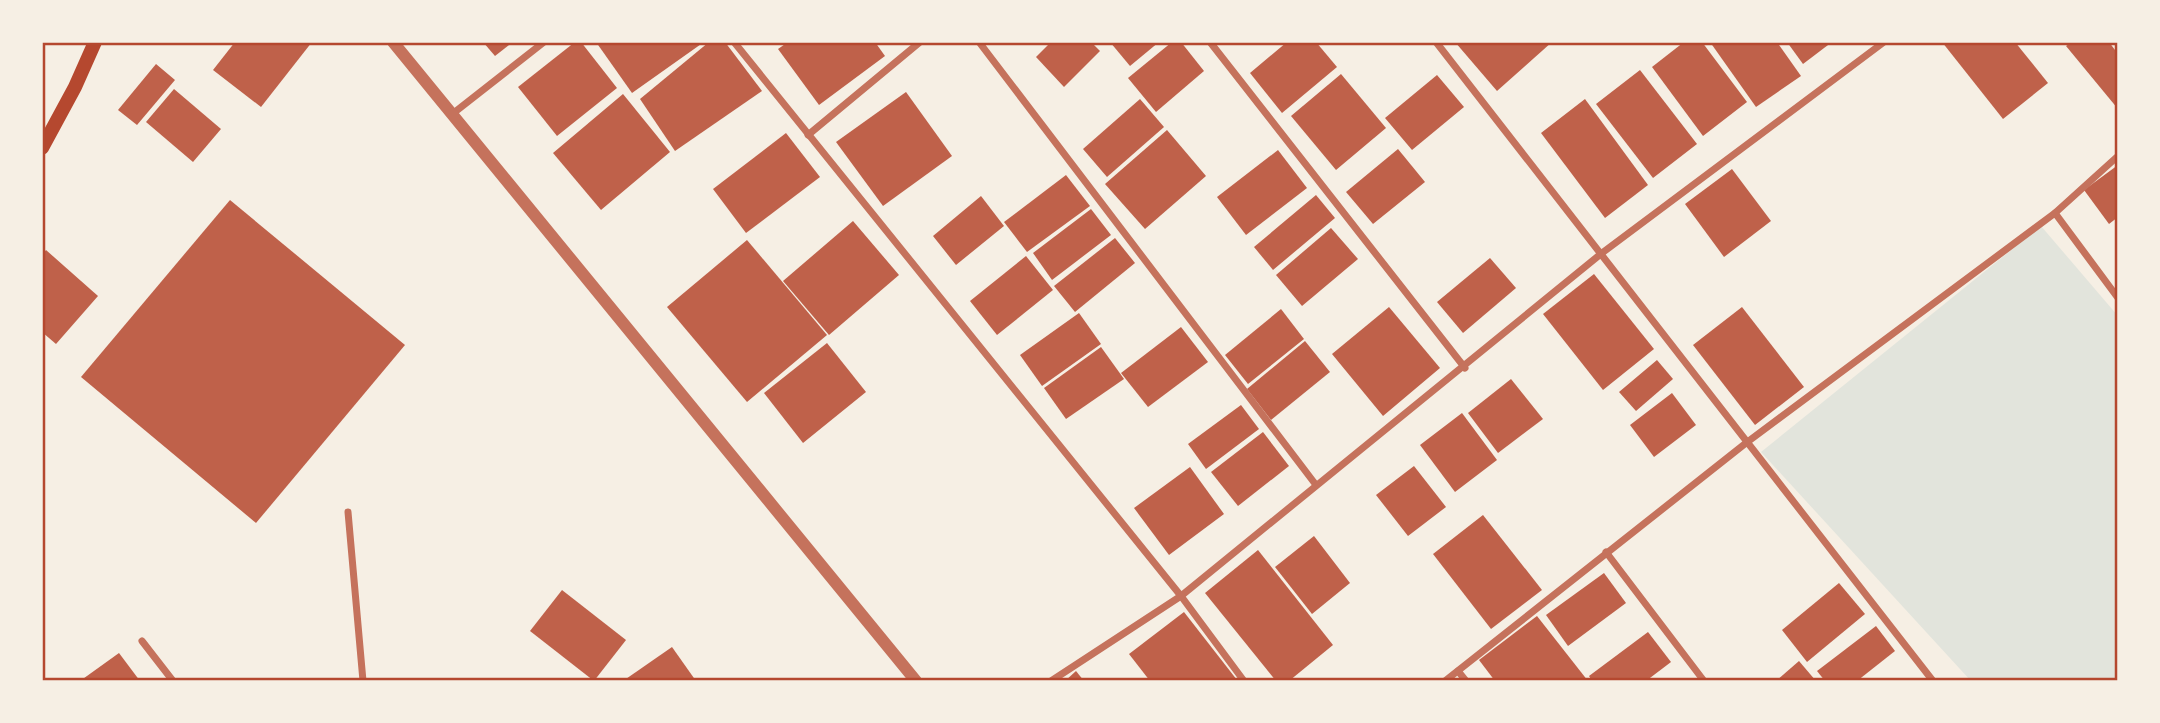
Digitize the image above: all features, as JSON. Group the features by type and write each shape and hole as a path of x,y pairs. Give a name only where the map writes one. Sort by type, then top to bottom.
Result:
{"main road":[{"path":"42,148 75,87 95,42"}],"street":[{"path":"393,42 916,681"},
{"path":"451,115 544,42"},
{"path":"734,42 1181,596 1244,681"},
{"path":"808,135 920,42"},
{"path":"979,42 1316,485"},
{"path":"1210,42 1465,368"},
{"path":"1436,42 1933,681"},
{"path":"1051,681 1181,596 1465,368 1602,253 1884,42"},
{"path":"1445,681 1746,443 2054,213 2118,156"},
{"path":"2054,213 2118,298"},
{"path":"348,512 363,681"},
{"path":"1606,552 1704,681"},
{"path":"142,641 173,681"},
{"path":"1458,670 1466,681"}],"shaded area":[{"path":"2041,226 2118,316 2118,681 1971,681 1761,452"}],"building":[{"path":"235,42 312,42 261,107 213,70"},
{"path":"483,42 513,42 495,56"},
{"path":"575,42 581,42 617,88 557,136 518,87"},
{"path":"596,42 704,42 632,93"},
{"path":"709,42 725,42 762,91 675,151 640,99"},
{"path":"788,42 875,42 885,56 819,105 778,49"},
{"path":"1051,42 1091,42 1100,51 1064,87 1036,57"},
{"path":"1110,42 1159,42 1130,66"},
{"path":"1172,42 1181,42 1204,71 1156,112 1128,78"},
{"path":"1287,42 1316,42 1337,67 1282,113 1250,73"},
{"path":"1455,42 1552,42 1497,91"},
{"path":"1684,42 1702,42 1747,102 1703,136 1652,67"},
{"path":"1710,42 1777,42 1801,76 1756,107"},
{"path":"1787,42 1832,42 1803,64"},
{"path":"1942,42 2015,42 2048,83 2003,119"},
{"path":"2072,42 2109,42 2118,54 2118,109 2066,46"},
{"path":"156,64 175,80 137,125 118,110"},
{"path":"1640,70 1697,144 1653,178 1596,104"},
{"path":"1341,74 1386,128 1336,170 1291,116"},
{"path":"1437,75 1464,107 1412,150 1385,118"},
{"path":"174,89 221,129 193,162 146,122"},
{"path":"906,92 952,156 883,206 836,142"},
{"path":"623,94 670,152 601,210 553,153"},
{"path":"1140,99 1164,127 1107,177 1083,149"},
{"path":"1585,99 1648,185 1605,218 1541,133"},
{"path":"1167,130 1206,176 1145,229 1105,184"},
{"path":"786,133 820,177 746,233 713,189"},
{"path":"1398,149 1425,182 1373,224 1346,192"},
{"path":"1278,150 1307,188 1246,235 1217,197"},
{"path":"2118,165 2118,217 2109,224 2084,190"},
{"path":"1732,169 1771,221 1724,257 1685,204"},
{"path":"1066,175 1090,206 1027,252 1004,222"},
{"path":"1316,195 1335,218 1273,270 1254,247"},
{"path":"981,196 1004,226 956,265 933,236"},
{"path":"230,200 405,345 256,523 81,377"},
{"path":"1091,209 1111,235 1052,280 1033,253"},
{"path":"853,221 899,275 829,335 783,281"},
{"path":"1331,228 1358,259 1302,306 1276,275"},
{"path":"1115,238 1135,263 1075,312 1054,286"},
{"path":"747,240 827,335 747,402 667,307"},
{"path":"46,250 98,296 56,344 42,332 42,255"},
{"path":"1026,256 1053,290 997,335 970,301"},
{"path":"1490,258 1516,288 1463,333 1437,302"},
{"path":"1594,274 1654,349 1603,390 1543,314"},
{"path":"1389,307 1440,368 1383,416 1332,354"},
{"path":"1742,307 1804,387 1755,425 1693,345"},
{"path":"1281,309 1304,339 1248,384 1225,355"},
{"path":"1079,313 1101,344 1042,386 1020,355"},
{"path":"1181,327 1208,362 1148,407 1121,373"},
{"path":"1305,341 1330,372 1271,420 1247,389"},
{"path":"827,343 866,392 803,443 764,393"},
{"path":"1101,347 1124,379 1066,419 1044,388"},
{"path":"1657,360 1673,379 1636,411 1619,392"},
{"path":"1511,379 1543,419 1498,453 1468,413"},
{"path":"1672,393 1696,425 1654,457 1630,425"},
{"path":"1241,405 1259,429 1206,469 1188,444"},
{"path":"1462,413 1497,460 1455,492 1420,445"},
{"path":"1263,432 1289,466 1238,506 1211,472"},
{"path":"1414,466 1446,507 1408,536 1376,495"},
{"path":"1190,467 1224,514 1169,555 1134,508"},
{"path":"1483,515 1542,590 1491,629 1433,554"},
{"path":"1314,536 1350,583 1312,614 1275,567"},
{"path":"1258,550 1333,645 1289,681 1276,681 1205,593"},
{"path":"1604,573 1626,603 1568,646 1546,615"},
{"path":"1839,583 1865,614 1807,662 1782,630"},
{"path":"562,590 626,640 594,681 530,631"},
{"path":"1184,612 1237,680 1150,681 1129,654"},
{"path":"1537,616 1588,681 1495,681 1479,660"},
{"path":"1876,626 1895,651 1857,681 1825,681 1817,671"},
{"path":"1648,632 1671,662 1646,681 1592,681 1589,676"},
{"path":"672,647 696,681 623,681"},
{"path":"119,653 140,681 80,681"},
{"path":"1799,661 1816,681 1776,681"},
{"path":"1076,671 1084,681 1065,681"}]}
